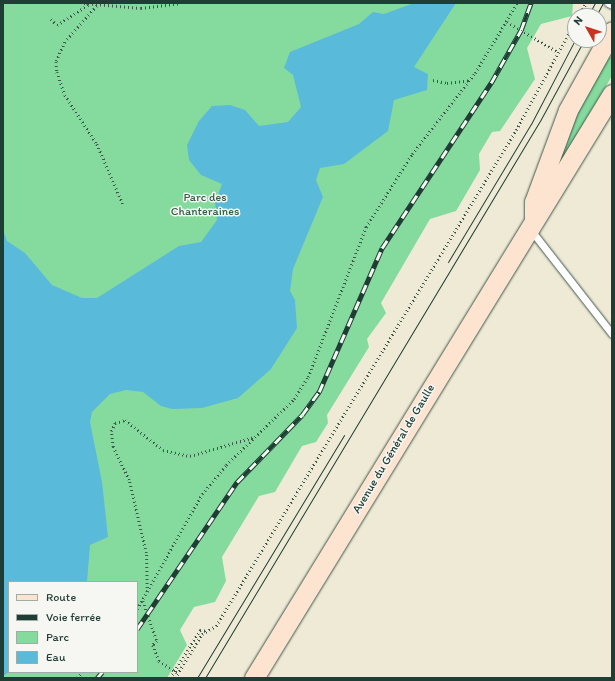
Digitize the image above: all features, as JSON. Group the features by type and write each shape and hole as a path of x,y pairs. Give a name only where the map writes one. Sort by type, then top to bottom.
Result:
{"main road":[{"name":"Avenue du Général de Gaulle","path":"531,223 534,202 568,110 612,31"},
{"name":"Avenue du Général de Gaulle","path":"254,678 531,223 549,202 612,94"}],"lane":[{"path":"608,3 612,5"},
{"path":"531,223 612,334"}],"path":[{"path":"84,3 97,6 141,8 180,3"},
{"path":"138,607 202,494 254,436 294,399 308,377 366,227 412,154 470,80 507,22 517,3"},
{"path":"51,19 57,25 89,4"},
{"path":"97,6 65,42 57,67 65,95 97,144 124,204"},
{"path":"507,22 558,52"},
{"path":"175,678 202,634 208,631 224,613 516,130 567,36"},
{"path":"433,80 447,83 470,80"},
{"path":"147,593 146,553 129,480 113,447 111,431 115,423 125,420 163,450 184,456 254,436"},
{"path":"142,601 157,641 153,645 159,661 178,673"},
{"path":"170,678 200,630 208,631"}],"green space":[{"name":"Parc des Chanteraines","path":"3,3 573,3 573,8 567,8 567,17 541,24 527,48 535,79 500,131 492,132 479,154 480,170 456,211 430,219 381,303 386,313 367,339 369,347 327,415 328,423 316,442 302,446 275,492 259,496 222,557 226,581 215,602 194,607 180,630 187,645 167,678 3,678"},
{"path":"605,54 612,58 612,76 549,181 559,149"}],"water":[{"path":"414,3 456,3 414,67 428,74 427,90 394,100 388,131 344,164 320,168 316,180 323,197 293,269 290,291 295,300 297,328 271,369 238,398 202,408 172,409 161,406 143,392 126,390 110,394 92,412 90,422 102,482 108,537 90,545 87,581 8,581 8,673 3,676 3,230 7,241 25,253 52,285 82,298 97,298 179,246 201,242 217,220 215,202 222,184 201,175 189,160 187,145 199,121 212,106 230,105 245,110 259,126 288,122 301,107 293,75 284,68 290,52 359,24 373,12 384,14"}],"tram line":[{"path":"592,8 595,3"},
{"path":"600,8 603,3"},
{"path":"448,262 531,124 571,48"},
{"path":"205,678 541,119 580,48"},
{"path":"197,678 344,435"}],"railway":[{"path":"138,628 237,482 302,415 319,392 382,248 491,83 521,30 531,3"},
{"path":"97,678 101,673"}]}
